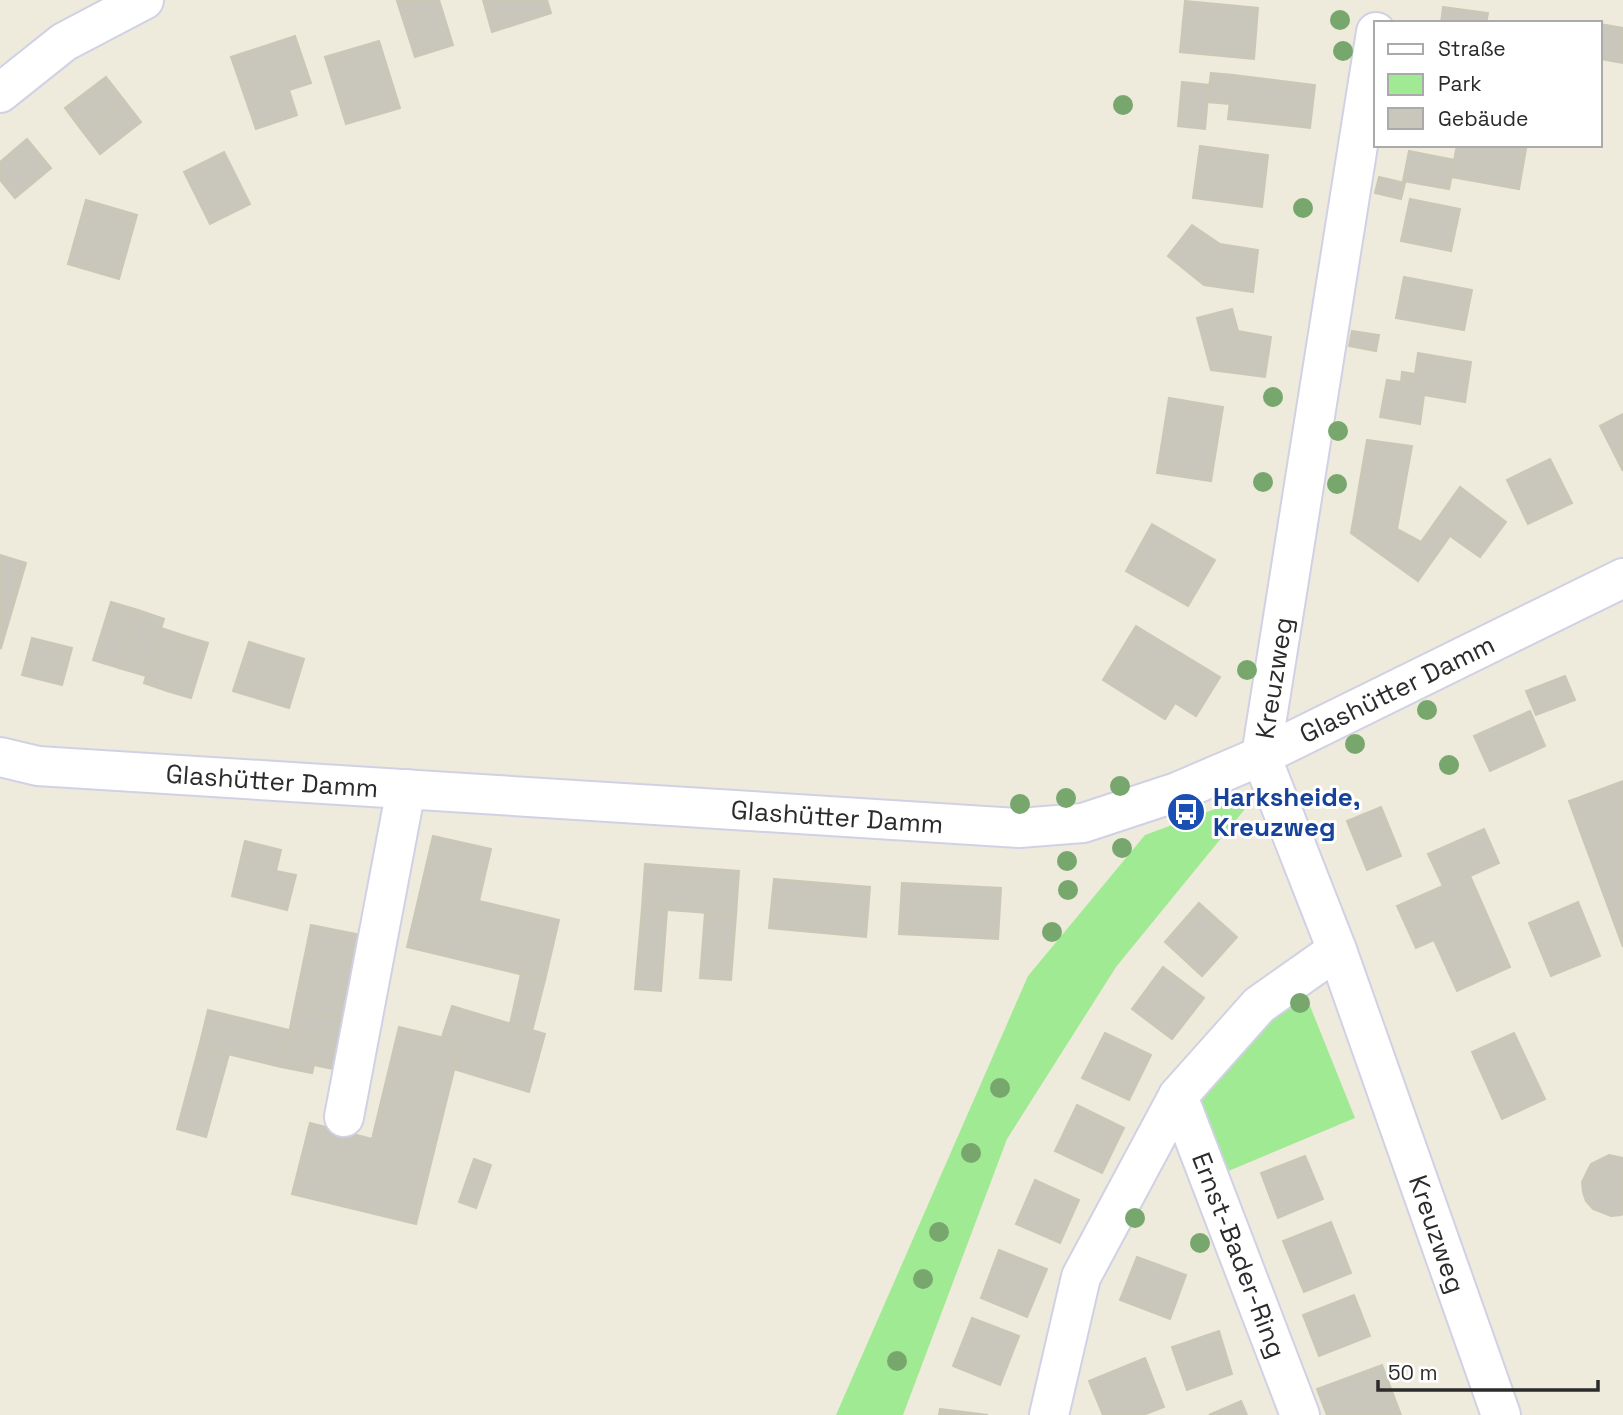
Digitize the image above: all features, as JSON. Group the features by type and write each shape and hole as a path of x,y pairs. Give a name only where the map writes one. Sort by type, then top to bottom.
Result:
{"street":[{"path":"0,93 64,42 144,0"},
{"path":"1378,21 1381,0"},
{"name":"Kreuzweg","path":"1374,45 1261,756 1337,950 1501,1415"},
{"name":"Glashütter Damm","path":"0,757 38,766 1019,828 1083,823 1177,792 1261,756 1623,578"},
{"path":"344,1116 406,789"},
{"name":"Ernst-Bader-Ring","path":"1049,1415 1081,1277 1178,1096 1259,1005 1337,950"},
{"name":"Ernst-Bader-Ring","path":"1178,1096 1300,1415"}],"green space":[{"path":"1258,793 1116,967 1007,1139 903,1415 836,1415 1028,976 1145,835"},
{"path":"1304,991 1355,1118 1226,1172 1198,1106 1258,1028"}],"building":[{"path":"439,0 453,45 415,57 397,1"},
{"path":"483,0 547,0 551,13 492,32"},
{"path":"1185,1 1258,8 1254,59 1180,52"},
{"path":"1443,7 1488,13 1486,21 1441,21"},
{"path":"1602,24 1623,28 1623,63 1602,59"},
{"path":"295,36 311,83 289,90 297,115 256,129 231,57"},
{"path":"379,41 400,108 346,124 325,57"},
{"path":"1211,73 1233,75 1230,104 1207,102"},
{"path":"1233,75 1315,85 1310,128 1228,119"},
{"path":"106,77 124,100 83,132 65,108"},
{"path":"1182,82 1209,85 1205,129 1178,126"},
{"path":"124,100 141,122 100,154 83,132"},
{"path":"27,139 51,168 15,198 0,180 0,162"},
{"path":"1200,146 1268,155 1262,207 1193,198"},
{"path":"1457,147 1526,149 1519,189 1451,177"},
{"path":"1409,151 1455,160 1449,189 1403,181"},
{"path":"224,152 250,204 210,224 184,172"},
{"path":"1379,177 1405,183 1401,199 1375,193"},
{"path":"1410,199 1460,209 1451,251 1401,241"},
{"path":"86,200 137,215 119,279 68,264"},
{"path":"1192,225 1220,244 1258,250 1253,292 1204,285 1168,256"},
{"path":"1404,277 1472,290 1464,330 1396,318"},
{"path":"1232,309 1238,331 1271,337 1265,377 1211,370 1197,318"},
{"path":"1352,331 1379,335 1376,351 1349,346"},
{"path":"1418,353 1471,362 1465,402 1424,395 1420,424 1380,417 1387,380 1401,382 1402,372 1415,374"},
{"path":"1169,398 1223,407 1211,481 1157,473"},
{"path":"1623,414 1623,471 1600,426"},
{"path":"1367,440 1412,446 1397,529 1421,542 1460,487 1506,522 1480,557 1450,536 1418,581 1351,533"},
{"path":"1550,459 1572,503 1528,524 1507,480"},
{"path":"1152,524 1215,560 1188,606 1126,571"},
{"path":"0,555 26,563 1,648 0,647"},
{"path":"111,602 138,610 119,668 93,660"},
{"path":"138,610 164,619 146,676 119,668"},
{"path":"1136,626 1220,677 1196,716 1175,703 1165,719 1103,680"},
{"path":"161,628 185,636 167,691 144,683"},
{"path":"185,636 208,643 191,698 167,691"},
{"path":"32,638 72,648 62,685 22,675"},
{"path":"249,642 304,659 289,708 233,691"},
{"path":"1565,676 1575,700 1536,715 1526,691"},
{"path":"1530,711 1545,746 1490,771 1474,736"},
{"path":"1623,781 1623,947 1569,801"},
{"path":"1381,807 1401,856 1367,870 1347,821"},
{"path":"1484,829 1499,863 1470,876 1510,967 1457,991 1434,940 1416,948 1397,906 1443,886 1428,854"},
{"path":"433,836 491,849 479,901 559,920 545,980 407,947"},
{"path":"245,841 281,850 276,871 296,875 287,910 232,896"},
{"path":"645,864 739,871 736,915 642,908"},
{"path":"774,879 870,887 866,937 769,928"},
{"path":"902,883 1001,888 998,939 899,934"},
{"path":"1578,902 1600,956 1551,976 1529,923"},
{"path":"1199,903 1237,937 1202,976 1165,942"},
{"path":"642,908 667,910 661,991 635,989"},
{"path":"705,913 736,915 731,980 700,978"},
{"path":"311,925 366,936 349,1019 294,1008"},
{"path":"1163,967 1204,998 1172,1039 1132,1009"},
{"path":"521,974 545,980 532,1031 510,1024"},
{"path":"452,1006 545,1034 529,1092 454,1069 461,1042 442,1037"},
{"path":"294,1008 349,1019 343,1045 289,1033"},
{"path":"208,1010 289,1030 281,1067 199,1047"},
{"path":"399,1027 461,1042 416,1224 292,1194 310,1123 372,1139"},
{"path":"289,1033 343,1045 338,1070 314,1065 312,1073 281,1067"},
{"path":"1105,1033 1151,1055 1129,1100 1082,1078"},
{"path":"1514,1033 1545,1099 1502,1119 1472,1052"},
{"path":"199,1047 229,1054 206,1137 177,1129"},
{"path":"1077,1105 1124,1128 1102,1173 1055,1151"},
{"path":"1609,1155 1623,1158 1621,1215 1611,1216 1593,1209 1583,1192 1582,1182 1591,1164"},
{"path":"1305,1156 1323,1199 1278,1218 1261,1173"},
{"path":"474,1159 491,1165 476,1208 459,1202"},
{"path":"1035,1180 1079,1200 1060,1243 1016,1224"},
{"path":"1331,1222 1351,1273 1304,1292 1283,1241"},
{"path":"999,1250 1047,1269 1027,1317 981,1298"},
{"path":"1137,1257 1186,1275 1170,1319 1120,1300"},
{"path":"1354,1295 1370,1336 1319,1356 1303,1315"},
{"path":"972,1318 1019,1336 1000,1385 953,1366"},
{"path":"1219,1331 1232,1374 1187,1390 1172,1347"},
{"path":"1145,1358 1164,1407 1143,1415 1103,1415 1089,1381"},
{"path":"1382,1365 1401,1415 1327,1415 1317,1389"},
{"path":"1241,1401 1247,1415 1209,1415"},
{"path":"940,1409 988,1415 939,1415"}],"place":[{"name":"Harksheide, Kreuzweg","path":"1186,812"}]}
